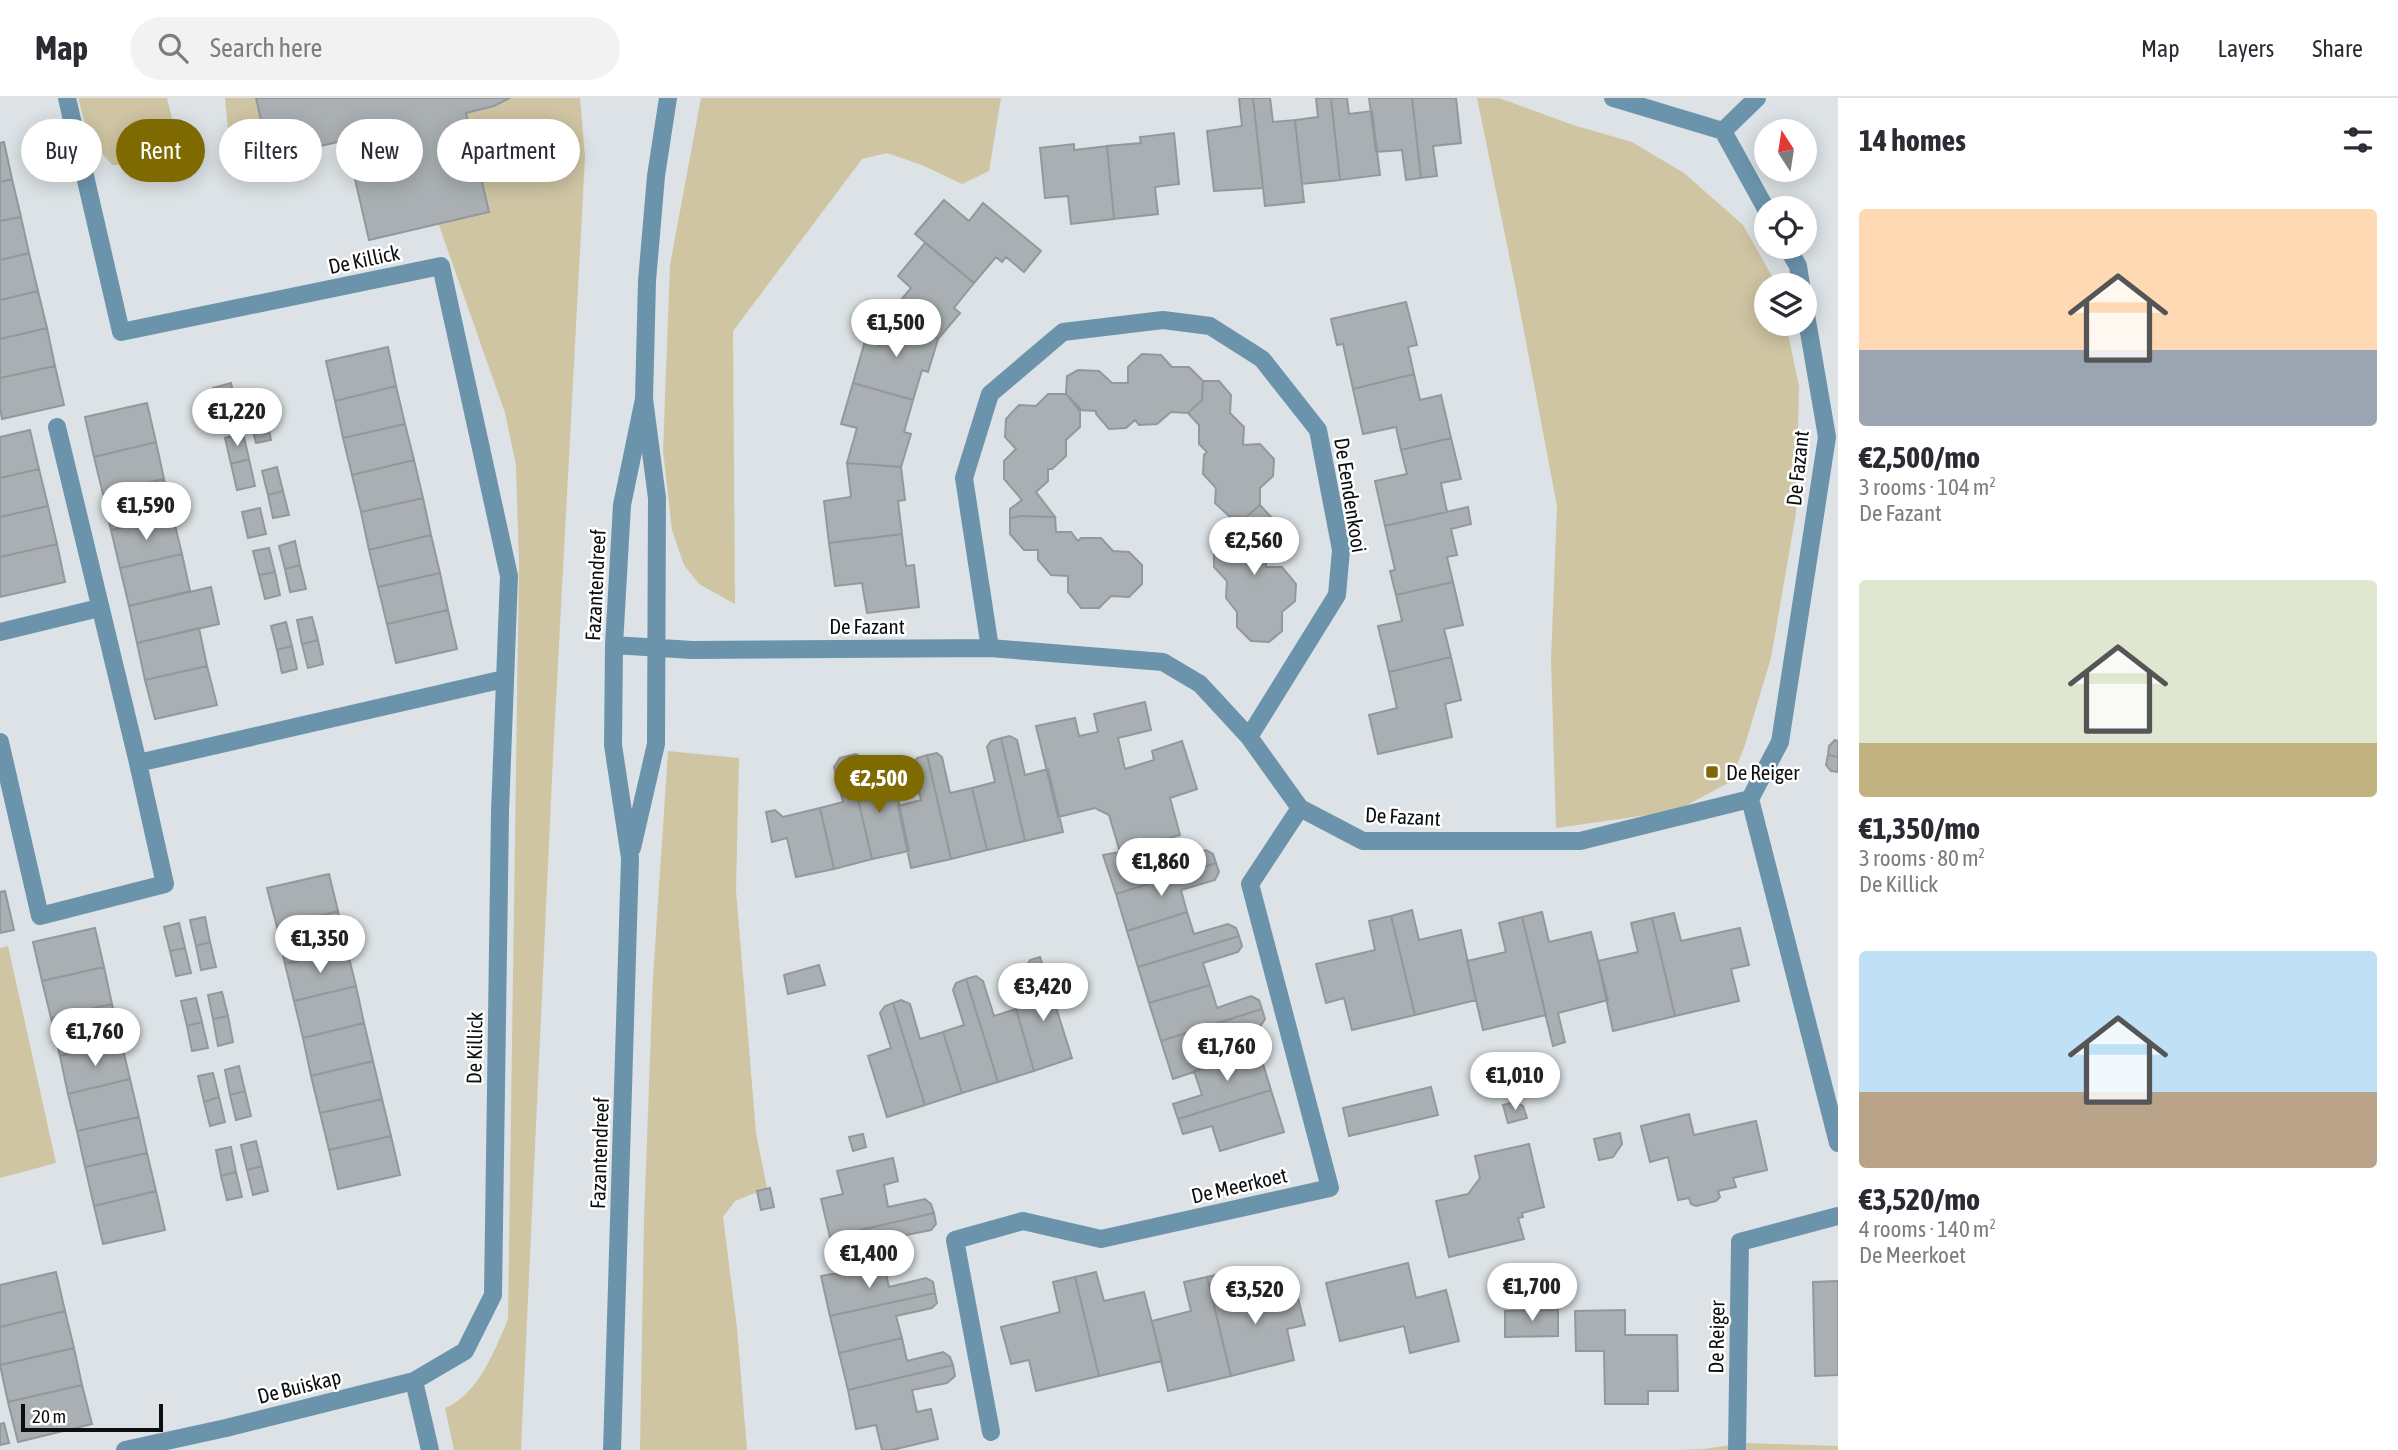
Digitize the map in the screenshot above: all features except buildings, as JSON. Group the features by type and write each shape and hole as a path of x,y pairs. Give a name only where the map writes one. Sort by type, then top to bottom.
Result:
{"street":[{"name":"De Killick","path":"67,98 121,332 441,266 509,576 504,679 493,1295 465,1351 414,1381"},
{"name":"Fazantendreef","path":"630,858 656,744 657,498 644,400 648,268 656,176 668,98"},
{"path":"1613,98 1723,131 1759,196"},
{"path":"1723,131 1757,98"},
{"name":"De Eendenkooi","path":"990,648 964,478 990,394 1063,332 1163,320 1210,326 1262,359 1318,430 1341,551 1337,595 1250,737"},
{"name":"De Fazant","path":"614,645 657,648 990,648 1163,662 1200,684 1250,737 1300,808 1363,841 1580,841 1750,799 1780,742 1827,437 1810,336"},
{"name":"Fazantendreef","path":"612,1450 630,858 612,745 614,645 622,505 644,400"},
{"path":"0,742 40,916 165,884 57,427"},
{"path":"0,632 99,608"},
{"path":"138,763 504,679"},
{"path":"1750,799 1838,1143"},
{"name":"De Meerkoet","path":"991,1432 955,1240 1023,1221 1101,1239 1330,1188 1250,884 1300,808"},
{"name":"De Reiger","path":"1737,1450 1740,1242 1838,1216"},
{"path":"414,1381 430,1450"},
{"name":"De Buiskap","path":"125,1450 414,1381"}],"shaded area":[{"path":"78,98 167,98 172,119 116,119 116,165 112,165 102,153 102,119 84,119"},
{"path":"225,98 580,98 585,157 553,757 521,1450 454,1450 445,1408 457,1402 476,1382 508,1319 519,564 516,465 505,413 427,191 418,182 423,182 423,119 336,119 336,127 322,130 322,119 227,119"},
{"path":"701,98 1001,98 989,171 962,184 922,165 887,153 862,159 733,331 735,604 699,584 684,565 672,530 663,451 670,265"},
{"path":"1477,98 1499,98 1573,125 1632,142 1684,173 1743,225 1754,244 1754,259 1762,259 1770,273 1754,273 1754,336 1789,336 1799,386 1796,513 1771,658 1744,748 1730,782 1676,811 1556,828 1551,660 1557,506"},
{"path":"668,751 739,758 736,890 756,1133 767,1188 735,1201 723,1217 737,1328 747,1450 640,1450 644,1220 653,977"},
{"path":"8,946 56,1163 0,1178 0,948"},
{"path":"1744,1443 1838,1446 1838,1450 1679,1450"}],"place":[{"name":"De Reiger","path":"1712,772"}]}
